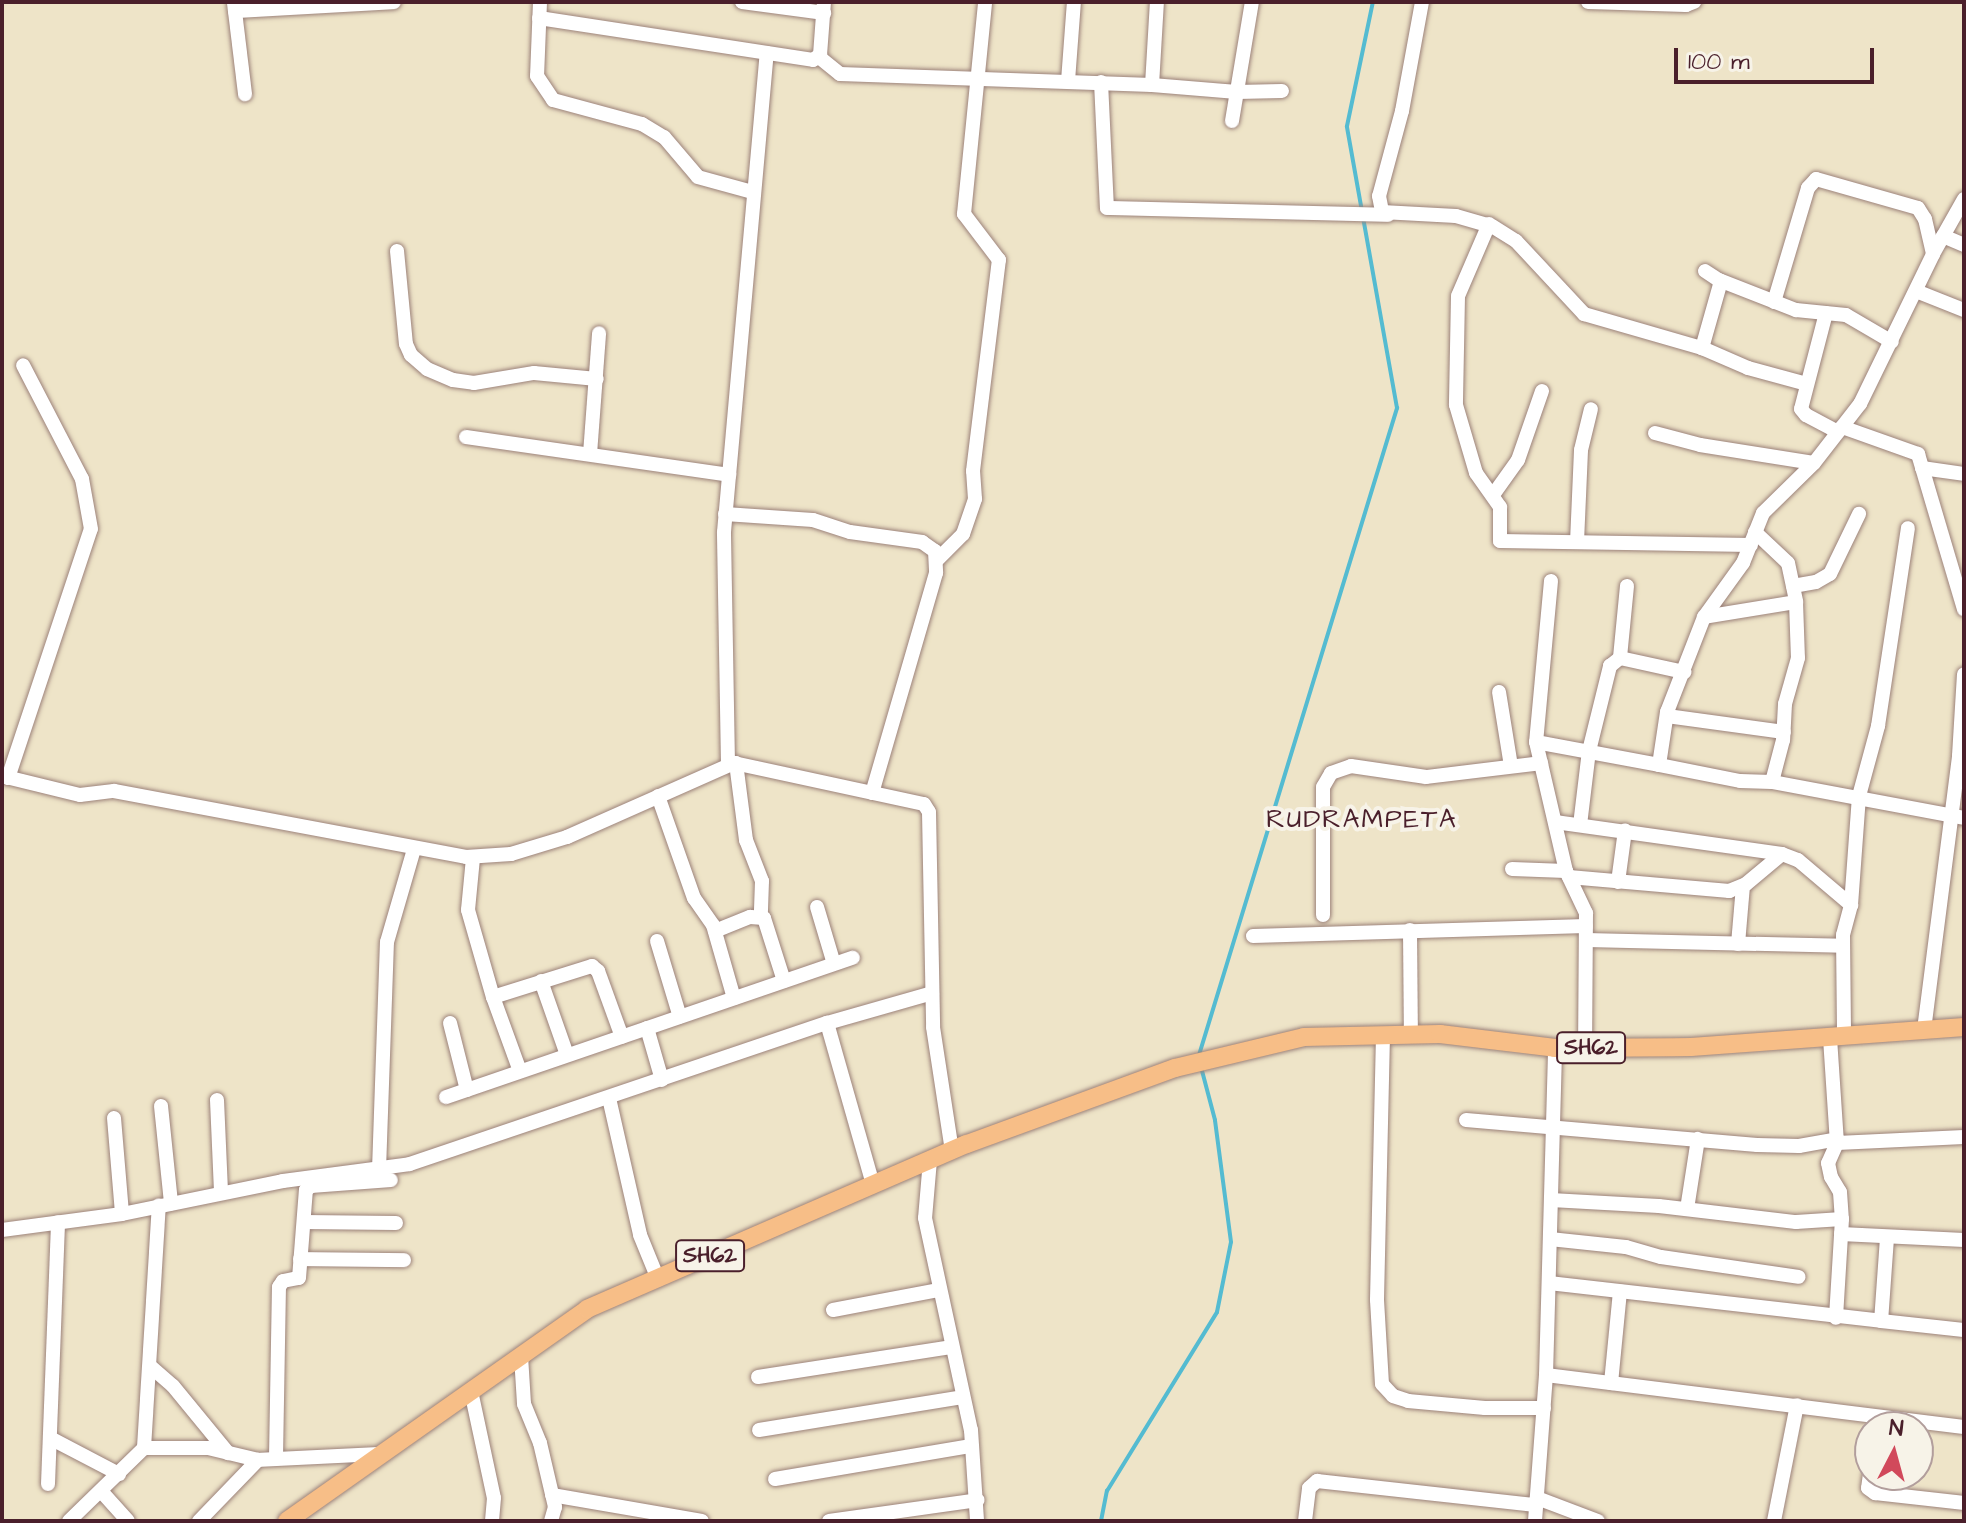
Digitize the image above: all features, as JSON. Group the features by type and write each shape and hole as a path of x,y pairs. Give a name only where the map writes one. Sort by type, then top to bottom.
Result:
{"main road":[{"name":"SH62","path":"287,1521 587,1309 930,1160 1175,1068 1304,1037 1440,1034 1555,1048 1691,1047 1964,1027"}],"street":[{"path":"245,94 234,6 394,2"},
{"path":"540,2 537,76 553,100 642,124 664,137 698,177 753,192"},
{"path":"742,2 824,7 819,57"},
{"path":"872,793 937,560 963,534 975,499 973,471 999,260 964,214 985,2"},
{"path":"1068,81 1074,2"},
{"path":"1152,85 1157,2"},
{"path":"1232,121 1252,2"},
{"path":"1389,215 1380,209 1379,196 1402,111 1422,2"},
{"path":"1588,2 1658,5 1694,2"},
{"path":"539,18 813,60 819,57"},
{"path":"767,53 725,514 732,764 746,840 762,881 761,917 784,981"},
{"path":"819,57 840,74 1101,82 1237,92 1282,91"},
{"path":"1101,82 1107,208 1456,216 1489,224 1516,241 1584,314 1702,348 1748,368 1807,384"},
{"path":"1774,302 1808,188 1816,179 1918,208 1925,219 1933,254"},
{"path":"1659,765 1667,716 1704,617 1743,563 1763,513 1814,463 1860,404 1933,254 1964,199"},
{"path":"1489,224 1458,296 1456,405 1474,469 1501,508 1501,542 1753,538 1788,563 1796,602 1798,658 1785,704 1784,732 1772,782"},
{"path":"1943,236 1964,245"},
{"path":"397,251 406,344 411,355 427,369 453,380 474,383 534,373 597,379"},
{"path":"1705,271 1721,281 1796,310 1846,315 1892,342"},
{"path":"1702,348 1721,281"},
{"path":"1916,291 1964,310"},
{"path":"1826,313 1802,412 1840,430 1918,454 1964,609"},
{"path":"590,454 599,333"},
{"path":"23,365 82,479 91,529 5,777 80,795 122,792 473,858 511,854 560,840 732,764 928,807 933,1027 952,1151"},
{"path":"1493,495 1518,460 1542,391"},
{"path":"1577,542 1581,450 1591,409"},
{"path":"1655,433 1700,445 1814,463"},
{"path":"466,437 729,475"},
{"path":"1922,468 1964,474"},
{"path":"725,514 786,516 850,532 910,539 930,546 937,560"},
{"path":"1793,586 1816,582 1830,574 1859,514"},
{"path":"1836,1318 1842,1226 1840,1192 1831,1177 1828,1163 1837,1141 1837,1037 1843,946 1851,905 1858,799 1878,726 1908,528"},
{"path":"1551,581 1536,742 1567,874 1585,908 1585,1048"},
{"path":"1580,825 1589,751 1609,670 1620,658 1627,586"},
{"path":"1704,617 1796,602"},
{"path":"1620,658 1684,672"},
{"path":"1924,1030 1958,817 1964,674"},
{"path":"1499,692 1511,766"},
{"path":"1667,716 1784,732"},
{"path":"1536,742 1740,781 1772,782 1958,817"},
{"path":"1323,915 1323,787 1331,773 1351,766 1426,777 1541,763"},
{"path":"658,796 694,898 715,931 734,998"},
{"path":"1555,822 1782,854 1798,860 1851,905"},
{"path":"1618,882 1625,830"},
{"path":"385,1175 387,942 414,849"},
{"path":"1512,869 1722,891 1743,886 1782,854"},
{"path":"473,858 467,903 493,997 520,1071"},
{"path":"1738,944 1743,886"},
{"path":"817,907 834,964"},
{"path":"715,931 750,917 761,917"},
{"path":"1253,936 1410,930 1586,933 1738,944 1843,946"},
{"path":"1410,930 1411,1035"},
{"path":"657,941 680,1017"},
{"path":"446,1097 853,958"},
{"path":"493,997 595,967 622,1037"},
{"path":"541,981 567,1055"},
{"path":"276,1457 279,1287 283,1281 298,1280 310,1187 385,1175 827,1023 932,993"},
{"path":"450,1023 467,1090"},
{"path":"827,1023 873,1185"},
{"path":"647,1028 662,1080"},
{"path":"1383,1035 1377,1300 1384,1389 1408,1401 1485,1408 1544,1408"},
{"path":"1535,1521 1546,1375 1555,1048"},
{"path":"609,1098 640,1235 658,1279"},
{"path":"217,1100 221,1191"},
{"path":"69,1521 144,1448 165,1204 161,1106"},
{"path":"114,1118 122,1214"},
{"path":"1466,1120 1791,1146 1837,1141 1964,1137"},
{"path":"1687,1209 1698,1139"},
{"path":"930,1160 925,1218 971,1446 978,1500 977,1521"},
{"path":"2,1230 122,1214 221,1191 385,1175"},
{"path":"1551,1200 1687,1209 1842,1226 1887,1238 1964,1240"},
{"path":"48,1484 58,1222"},
{"path":"304,1222 396,1223"},
{"path":"1881,1321 1887,1238"},
{"path":"1550,1239 1626,1247 1661,1257 1799,1277"},
{"path":"300,1259 404,1260"},
{"path":"1549,1283 1836,1318 1964,1330"},
{"path":"833,1310 939,1290"},
{"path":"1611,1383 1620,1291"},
{"path":"758,1377 951,1347"},
{"path":"521,1356 524,1404 540,1443 555,1507 551,1521"},
{"path":"150,1366 173,1386 228,1453"},
{"path":"1546,1375 1797,1405 1854,1417"},
{"path":"471,1391 494,1498 492,1521"},
{"path":"759,1430 962,1397"},
{"path":"1774,1521 1797,1405"},
{"path":"1934,1425 1964,1427"},
{"path":"50,1438 119,1474"},
{"path":"775,1479 971,1446"},
{"path":"144,1448 208,1448 258,1460 382,1454"},
{"path":"199,1521 258,1460"},
{"path":"1305,1521 1309,1488 1317,1481 1537,1501 1598,1521"},
{"path":"101,1491 128,1521"},
{"path":"1872,1491 1964,1503"},
{"path":"552,1495 702,1521"},
{"path":"829,1521 978,1500"}],"waterway":[{"path":"1199,1055 1397,408 1347,126 1373,2"},
{"path":"1101,1521 1107,1491 1217,1312 1231,1242 1215,1120 1201,1067"}],"district":[{"name":"RUDRAMPETA","path":"1362,820"}]}
